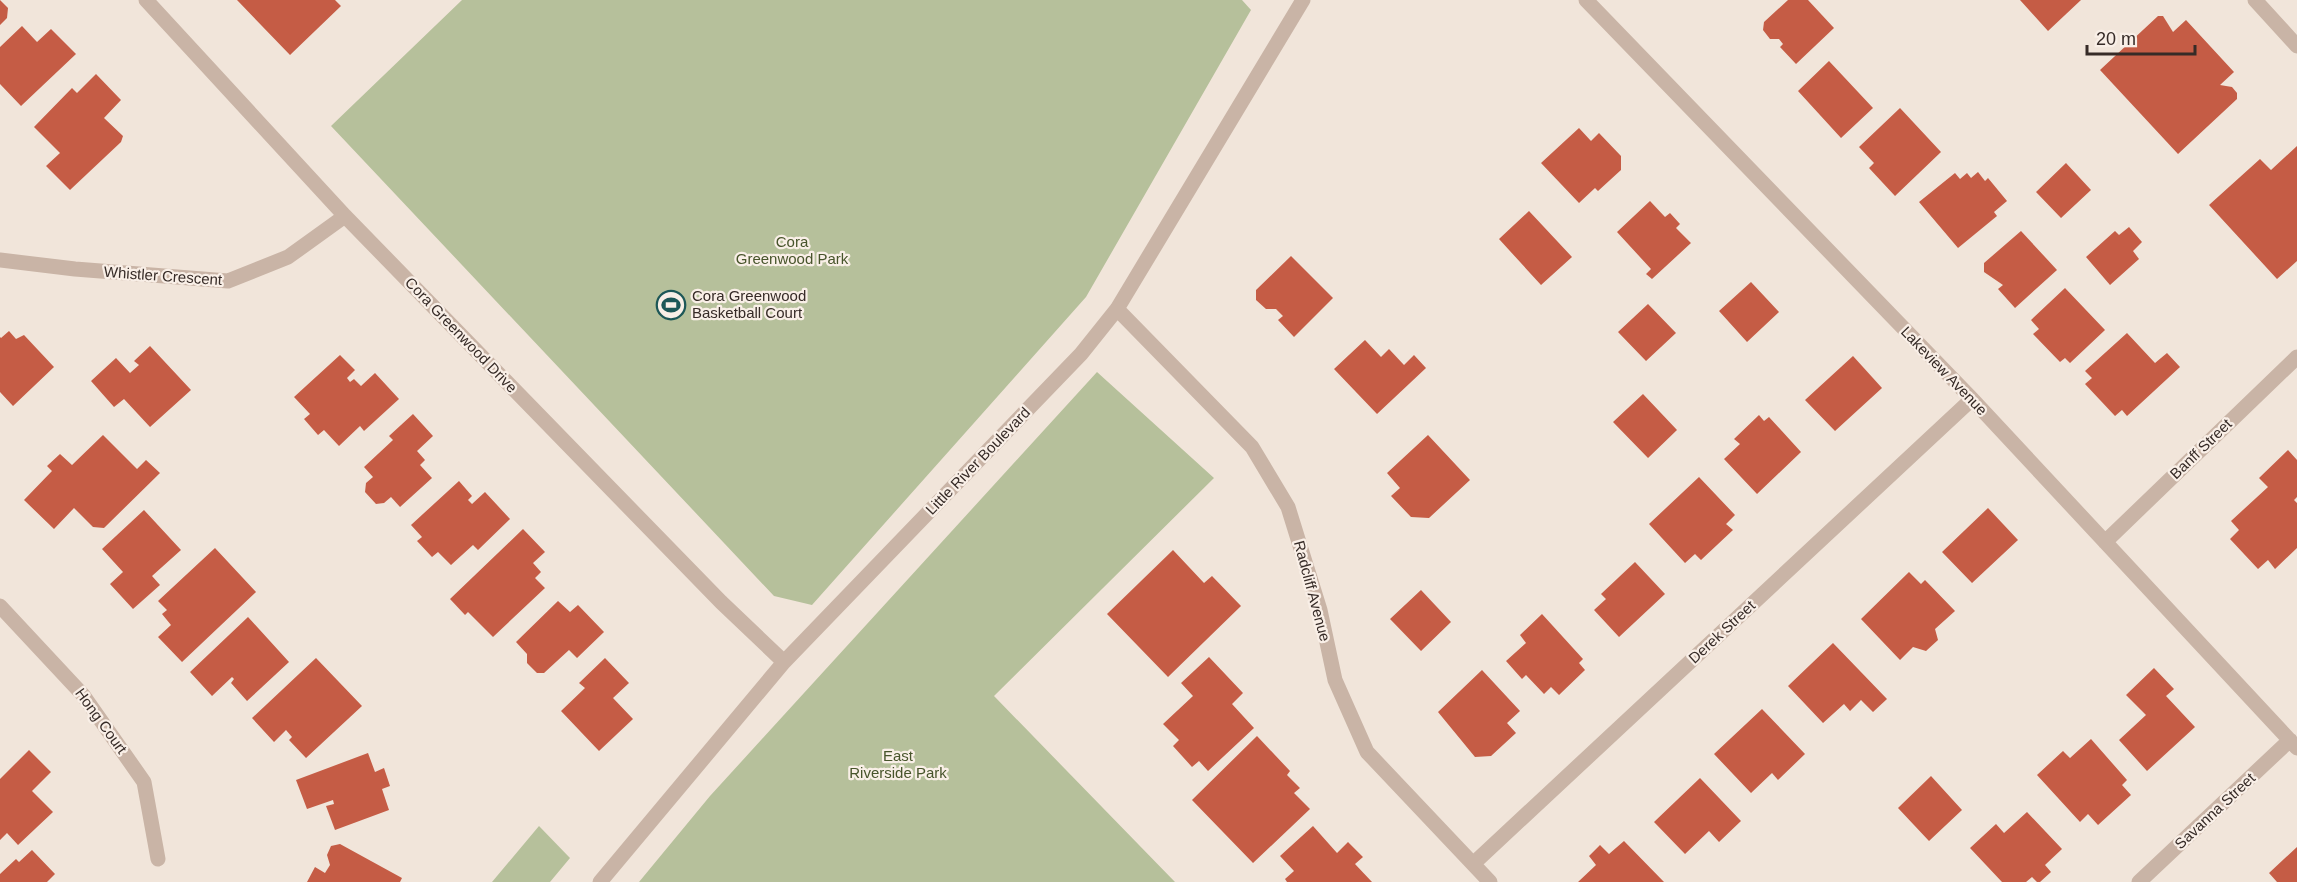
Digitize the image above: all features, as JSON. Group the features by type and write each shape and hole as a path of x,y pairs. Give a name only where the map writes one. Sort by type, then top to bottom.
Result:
{"street":[{"name":"Cora Greenwood Drive","path":"146,0 345,216 721,602 784,662"},
{"name":"Little River Boulevard","path":"600,882 784,662 1073,363 1117,309 1303,0"},
{"name":"Lakeview Avenue","path":"1586,0 1972,399 2294,744"},
{"path":"2255,0 2297,46"},
{"name":"Whistler Crescent","path":"0,261 228,281 288,257 345,216"},
{"name":"Radcliff Avenue","path":"1117,309 1252,447 1288,507 1320,610 1335,680 1367,752 1490,882"},
{"name":"Banff Street","path":"2105,542 2297,357"},
{"name":"Derek Street","path":"1473,864 1972,399"},
{"name":"Hong Court","path":"0,606 83,695 144,782 158,859"},
{"name":"Savanna Street","path":"2139,882 2294,744"}],"green space":[{"name":"Cora Greenwood Park","path":"462,0 1242,0 1251,10 1086,297 812,605 774,596 331,126"},
{"name":"East Riverside Park","path":"1097,372 1214,478 994,696 1175,882 639,882 710,796"},
{"path":"539,826 570,858 550,882 492,882"}],"building":[{"path":"0,0 8,8 7,18 0,25"},
{"path":"237,0 335,0 341,6 290,55"},
{"path":"1788,0 1808,0 1834,28 1796,64 1780,47 1783,44 1779,39 1770,39 1763,30 1764,22"},
{"path":"2020,0 2081,0 2048,31"},
{"path":"2158,16 2163,16 2173,32 2186,20 2234,72 2220,85 2232,87 2237,93 2237,99 2178,154 2100,70"},
{"path":"22,26 37,42 51,29 76,54 21,106 0,84 0,47"},
{"path":"1829,61 1873,108 1841,138 1798,91"},
{"path":"96,74 121,100 104,118 123,136 121,142 70,190 46,166 60,153 34,127 72,88 77,93"},
{"path":"1900,108 1941,152 1895,196 1869,168 1874,163 1859,147"},
{"path":"1579,128 1591,141 1599,133 1621,156 1621,170 1598,191 1595,188 1579,203 1541,163"},
{"path":"2297,146 2297,261 2277,279 2209,205 2260,159 2271,170"},
{"path":"2066,163 2091,190 2061,218 2036,192"},
{"path":"1978,172 1985,181 1988,178 2007,201 1994,212 1997,216 1958,248 1919,202 1955,173 1960,179 1967,173 1971,178"},
{"path":"1650,201 1665,217 1670,213 1680,224 1676,228 1691,243 1652,279 1646,274 1651,269 1617,232"},
{"path":"1529,211 1572,257 1541,285 1499,239"},
{"path":"2129,227 2142,242 2133,251 2139,259 2110,285 2086,257 2115,231 2119,235"},
{"path":"2021,231 2057,270 2015,308 1998,289 2003,285 1984,272 1984,263"},
{"path":"1291,256 1333,298 1294,337 1278,320 1283,316 1276,309 1266,309 1256,300 1256,290"},
{"path":"1751,282 1779,312 1747,342 1719,311"},
{"path":"2065,288 2105,330 2070,363 2065,358 2060,362 2033,334 2039,329 2031,320"},
{"path":"1648,304 1676,333 1646,361 1618,332"},
{"path":"9,331 16,339 24,335 54,367 13,406 0,392 0,337"},
{"path":"2127,333 2155,363 2167,353 2180,367 2127,416 2122,410 2115,416 2085,384 2092,378 2085,371"},
{"path":"1365,340 1381,357 1389,349 1404,365 1414,355 1426,368 1377,414 1334,369"},
{"path":"150,346 191,390 150,427 124,399 114,407 91,381 116,358 130,373 139,365 134,361"},
{"path":"340,355 355,370 347,378 350,382 354,379 361,386 375,373 399,399 364,431 360,426 339,446 324,430 318,435 304,419 310,414 294,397"},
{"path":"1853,356 1882,388 1835,431 1805,400"},
{"path":"1643,394 1677,430 1648,458 1613,422"},
{"path":"413,414 433,436 417,451 425,460 420,465 432,478 400,507 391,497 384,503 376,504 365,492 366,483 373,477 364,467 393,440 389,436"},
{"path":"1759,415 1764,421 1769,417 1801,452 1757,494 1724,459 1740,444 1734,439"},
{"path":"103,435 137,469 146,460 160,473 104,528 93,527 74,508 54,529 24,500 52,471 47,466 60,454 72,465"},
{"path":"1428,435 1470,480 1429,518 1411,517 1391,496 1400,488 1387,473"},
{"path":"2288,450 2297,460 2297,497 2294,500 2297,503 2297,548 2275,569 2268,560 2258,569 2230,539 2239,530 2231,521 2268,487 2259,478"},
{"path":"1699,477 1735,515 1726,524 1733,530 1701,560 1695,554 1685,563 1649,524"},
{"path":"459,481 472,496 468,500 472,504 485,492 510,519 478,550 473,545 451,565 438,552 432,557 417,541 422,537 411,525"},
{"path":"1988,508 2018,540 1972,583 1942,552"},
{"path":"144,510 181,550 152,576 160,585 133,609 110,584 123,572 102,549"},
{"path":"523,529 545,552 533,563 541,572 535,578 545,588 493,637 468,612 465,615 450,599"},
{"path":"215,548 256,592 182,662 158,637 171,625 162,614 167,610 158,601"},
{"path":"1173,550 1204,583 1212,576 1241,606 1168,677 1107,614"},
{"path":"1635,562 1665,594 1619,637 1594,610 1606,599 1601,594"},
{"path":"1909,572 1921,584 1925,580 1955,611 1935,629 1938,640 1926,651 1913,647 1900,660 1861,619"},
{"path":"1421,590 1451,622 1421,651 1390,619"},
{"path":"558,601 570,612 578,605 604,632 577,658 569,650 544,673 537,673 527,663 527,654 516,642"},
{"path":"1542,614 1583,659 1579,663 1585,670 1559,695 1551,687 1544,694 1526,675 1522,679 1506,661 1526,643 1520,635"},
{"path":"248,617 289,662 247,701 231,683 234,679 232,677 212,696 190,672"},
{"path":"1833,643 1887,699 1873,712 1861,700 1850,711 1844,704 1823,723 1788,686"},
{"path":"1209,657 1243,693 1232,704 1254,728 1208,771 1199,761 1192,767 1173,746 1179,740 1163,724 1193,696 1181,683"},
{"path":"316,658 362,706 306,758 289,740 292,737 286,730 274,742 252,718"},
{"path":"605,658 629,683 613,698 633,719 599,751 561,711 585,688 579,683"},
{"path":"2154,668 2174,689 2166,696 2195,727 2147,771 2119,740 2146,715 2126,695"},
{"path":"1482,670 1520,711 1507,723 1516,733 1491,756 1475,757 1438,712"},
{"path":"1762,709 1805,754 1778,780 1772,773 1751,793 1714,754"},
{"path":"1257,736 1290,771 1287,775 1300,788 1294,793 1310,809 1253,863 1192,800"},
{"path":"2091,739 2127,780 2122,785 2131,795 2098,825 2088,814 2080,822 2037,775 2063,751 2070,758"},
{"path":"29,750 51,772 32,791 53,812 18,845 7,833 0,840 0,779"},
{"path":"368,753 375,772 384,768 390,786 382,789 389,810 335,830 326,806 334,804 333,800 307,809 296,780"},
{"path":"1931,776 1962,810 1929,841 1898,808"},
{"path":"1700,778 1741,821 1719,842 1709,831 1685,854 1654,822"},
{"path":"2027,812 2062,849 2045,865 2051,872 2040,882 2032,877 2026,882 2002,882 1970,848 1996,824 2004,833"},
{"path":"1313,826 1337,853 1348,842 1363,857 1355,864 1372,882 1287,882 1285,879 1294,871 1280,856"},
{"path":"1624,841 1664,882 1578,882 1596,865 1589,856 1600,845 1609,854"},
{"path":"340,844 402,878 400,882 307,882 315,867 325,873 330,865 327,855 331,846"},
{"path":"2297,847 2297,882 2277,882 2269,873"},
{"path":"32,850 55,874 47,882 0,882 0,874 16,859 19,862"}],"place":[{"name":"Cora Greenwood Basketball Court","path":"671,305"}]}
